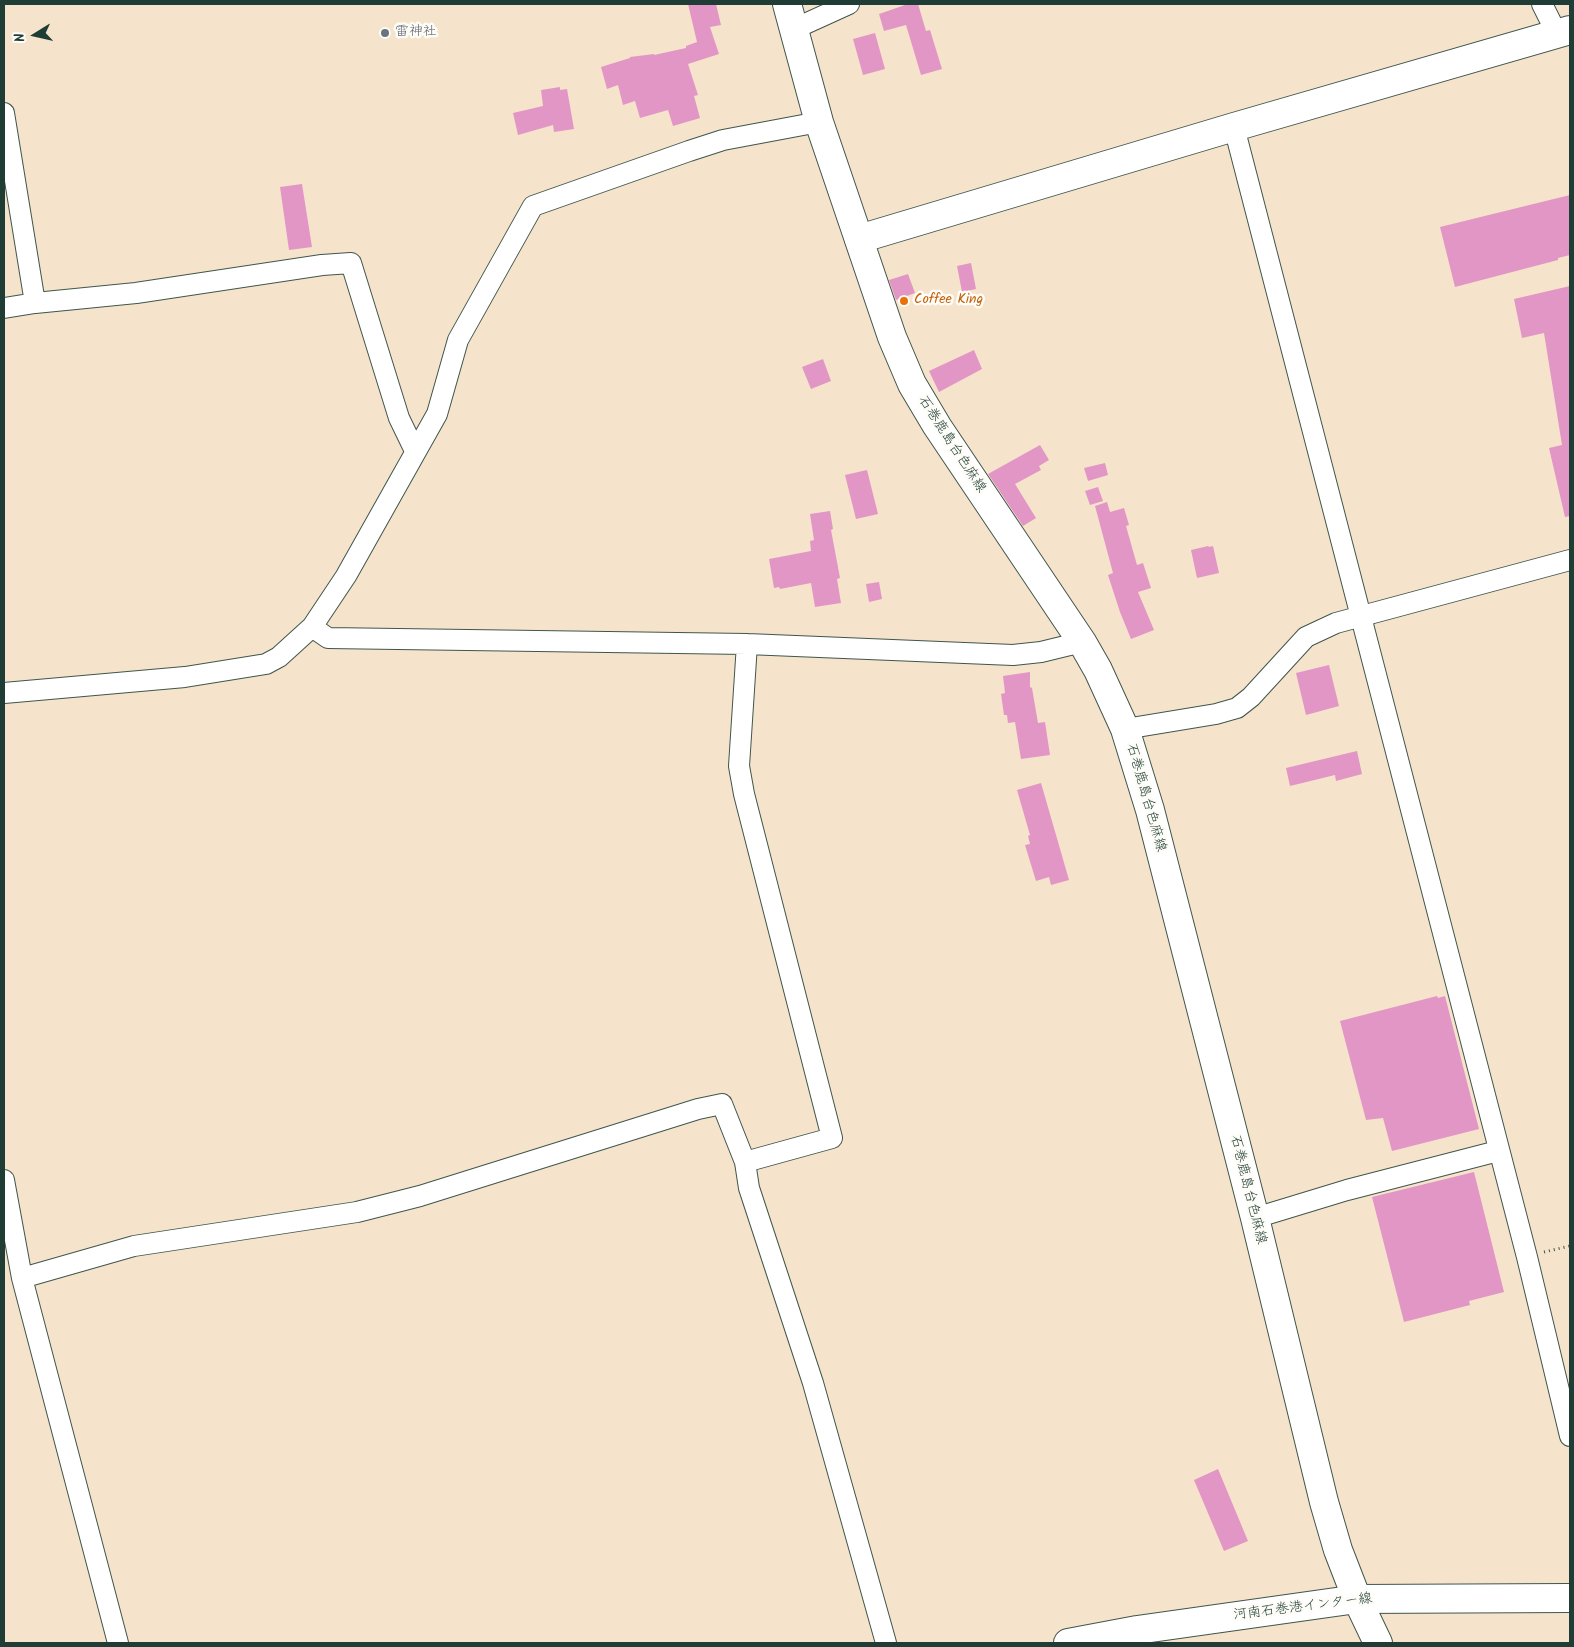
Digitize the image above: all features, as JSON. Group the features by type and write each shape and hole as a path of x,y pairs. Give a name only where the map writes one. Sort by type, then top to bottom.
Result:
{"main road":[{"name":"石巻鹿島台色麻線","path":"791,16 819,122 892,337 912,384 937,426 1082,642 1098,670 1125,729 1150,810 1255,1218 1324,1502 1338,1550 1357,1599 1378,1643"},
{"path":"859,239 1564,32"},
{"name":"河南石巻港インター線","path":"1068,1643 1137,1630 1357,1599 1570,1598"}],"street":[{"path":"791,16 849,4"},
{"path":"1542,4 1564,32"},
{"path":"4,113 35,303"},
{"path":"4,693 184,677 266,664 279,657 312,627 346,576 436,414 458,340 533,206 689,150 723,140 819,122"},
{"path":"1234,128 1362,615 1498,1151 1527,1257 1570,1436"},
{"path":"4,308 136,293 322,265 351,263 399,418 416,451"},
{"path":"1125,729 1216,714 1237,708 1251,697 1306,638 1322,629 1362,615 1570,560"},
{"path":"312,627 328,638 747,644 1013,655 1041,652 1082,642"},
{"path":"745,1162 832,1138 739,766 747,644"},
{"path":"22,1278 134,1246 357,1212 429,1194 698,1108 722,1104 745,1162 749,1188 813,1383 886,1643"},
{"path":"1255,1218 1347,1190 1498,1151"},
{"path":"4,1180 22,1278 118,1643"}],"path":[{"path":"1527,1257 1570,1246"}],"building":[{"path":"688,4 716,4 721,25 710,27 719,54 688,64 698,95 694,96 700,118 673,126 668,110 640,118 635,101 623,105 618,85 607,89 601,67 630,57 654,55 686,48 686,46 697,42"},
{"path":"908,4 918,4 926,31 930,30 942,69 921,75 906,25 884,31 879,14"},
{"path":"875,33 885,69 863,75 853,39"},
{"path":"560,87 560,90 567,89 574,129 554,132 553,125 518,135 513,113 543,106 541,90"},
{"path":"302,184 312,247 289,250 280,187"},
{"path":"1570,195 1570,255 1558,258 1558,260 1455,287 1440,227"},
{"path":"971,263 976,289 962,292 957,266"},
{"path":"908,274 915,293 896,300 889,280"},
{"path":"1570,286 1570,516 1565,517 1549,448 1562,445 1544,333 1522,338 1514,299"},
{"path":"974,350 982,369 939,392 929,371"},
{"path":"823,359 831,381 811,389 802,367"},
{"path":"1040,445 1049,460 1039,466 1041,470 1015,484 1036,518 1023,526 988,474"},
{"path":"1105,463 1108,475 1088,481 1084,468"},
{"path":"867,470 878,514 856,519 845,475"},
{"path":"1098,487 1103,501 1090,505 1085,491"},
{"path":"1107,502 1110,512 1124,508 1129,525 1126,526 1137,565 1143,563 1151,588 1138,592 1154,630 1131,639 1108,575 1113,573 1095,506"},
{"path":"830,511 833,529 831,530 840,578 837,579 841,603 815,607 811,583 780,589 779,587 774,588 769,559 811,551 810,541 814,540 810,514"},
{"path":"1213,546 1219,573 1197,578 1191,550"},
{"path":"879,582 882,599 869,602 866,584"},
{"path":"1329,665 1339,706 1306,715 1296,673"},
{"path":"1030,672 1030,687 1032,688 1038,723 1045,722 1050,755 1021,759 1015,722 1008,723 1007,715 1004,715 1001,694 1005,693 1003,676"},
{"path":"1357,751 1362,774 1336,781 1335,775 1290,786 1286,768"},
{"path":"1041,783 1069,880 1051,885 1049,877 1036,881 1025,845 1030,844 1028,836 1030,835 1017,790"},
{"path":"1437,996 1438,998 1445,996 1479,1129 1392,1151 1383,1118 1366,1120 1340,1021"},
{"path":"1474,1172 1504,1292 1469,1301 1470,1305 1404,1322 1372,1197"},
{"path":"1218,1469 1248,1541 1224,1551 1194,1480"}],"place":[{"name":"雷神社","path":"385,33"},
{"name":"Coffee King","path":"904,301"}]}
